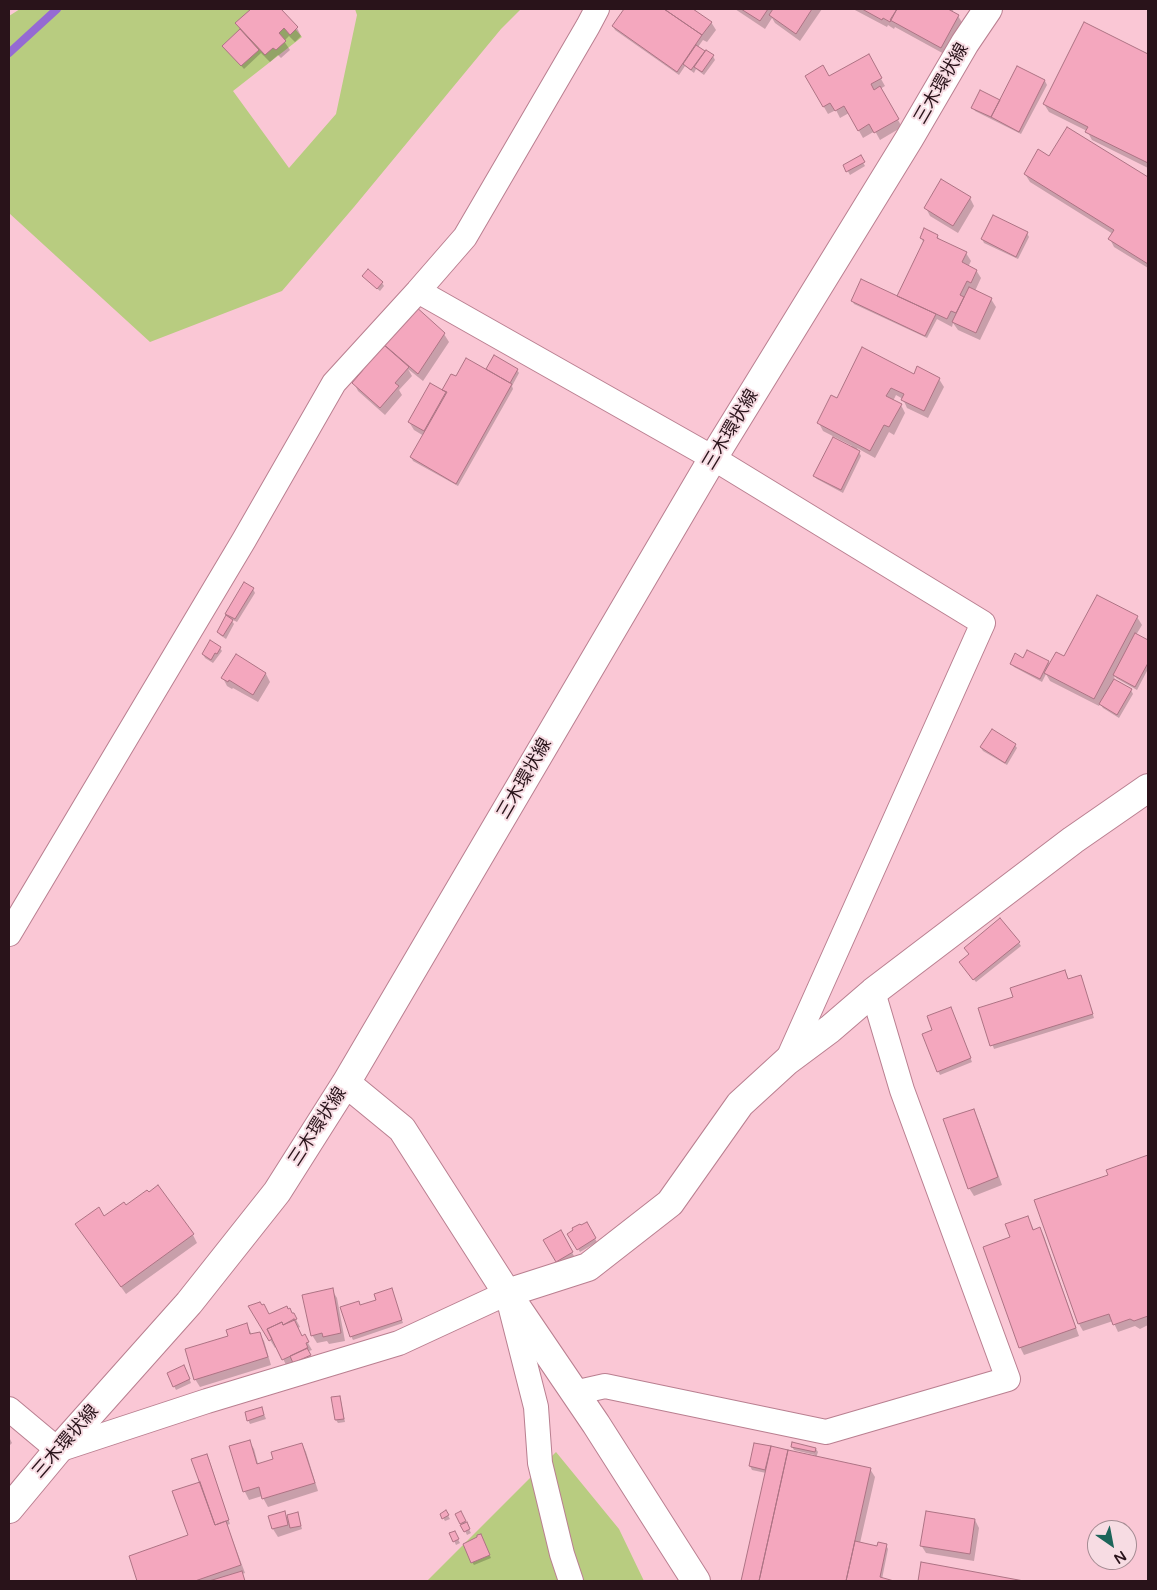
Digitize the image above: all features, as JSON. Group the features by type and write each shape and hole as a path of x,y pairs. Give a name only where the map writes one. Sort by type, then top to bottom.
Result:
{"main road":[{"name":"三木環状線","path":"9,1510 58,1450 182,1311 276,1192 346,1083 714,458 909,139 965,43 988,9"},
{"path":"508,1293 588,1267 670,1203 740,1104 787,1062 872,992 1073,840 1148,788"},
{"path":"346,1083 402,1129 508,1293 596,1424 696,1581"}],"street":[{"path":"9,934 244,540 334,383 465,237 597,9"},
{"path":"418,291 714,458 983,623 787,1062"},
{"path":"574,1393 606,1386 826,1432 1008,1379 902,1090 872,992"},
{"path":"9,1410 58,1450 207,1401 399,1343 508,1293 536,1407 540,1463 562,1554 571,1581"}],"green space":[{"path":"20,9 278,9 302,37 233,91 289,168 336,114 357,15 355,9 521,9 501,29 282,291 150,342 9,213 9,16"},
{"path":"556,1452 619,1529 644,1581 427,1581"}],"building":[{"path":"251,9 281,9 298,27 290,35 284,28 279,33 286,41 276,50 273,48 265,55 235,23"},
{"path":"624,9 664,9 702,35 677,72 612,26"},
{"path":"664,9 693,9 712,22 702,35"},
{"path":"741,9 768,9 760,21"},
{"path":"773,9 812,9 796,34 769,15"},
{"path":"862,9 897,9 890,22 883,18 882,20"},
{"path":"897,9 948,9 959,15 941,48 890,20"},
{"path":"1084,22 1148,54 1148,163 1085,132 1088,127 1043,104"},
{"path":"240,29 259,50 241,66 222,46"},
{"path":"696,45 705,51 691,70 683,64"},
{"path":"706,50 714,55 702,72 694,67"},
{"path":"869,54 882,78 871,84 874,90 880,86 899,119 874,133 869,124 858,131 844,106 835,111 830,103 823,107 805,76 823,65 829,76"},
{"path":"1017,66 1045,80 1019,132 991,117"},
{"path":"980,90 1000,100 991,117 971,108"},
{"path":"1067,127 1148,177 1148,264 1108,239 1114,230 1024,174 1038,149 1049,156"},
{"path":"861,155 865,162 846,172 843,165"},
{"path":"941,179 971,197 953,226 924,208"},
{"path":"993,215 1028,232 1016,257 981,239"},
{"path":"924,228 938,235 937,238 967,252 962,262 977,270 971,283 967,281 960,295 964,297 956,313 951,311 947,319 897,296 924,240 920,238"},
{"path":"368,269 383,282 377,289 362,276"},
{"path":"861,279 936,314 925,336 851,301"},
{"path":"969,287 992,298 976,333 952,322"},
{"path":"414,305 445,333 418,374 381,342"},
{"path":"384,345 409,367 395,383 399,386 380,408 352,383 363,370 361,368"},
{"path":"862,347 914,374 917,366 940,378 924,411 901,400 904,394 891,388 886,396 902,404 889,427 884,425 870,451 817,423 831,395 837,398"},
{"path":"494,355 518,369 510,383 486,369"},
{"path":"466,358 512,384 456,484 410,457 447,392 442,390 451,374 456,376"},
{"path":"430,383 446,392 424,431 408,422"},
{"path":"833,437 860,451 841,490 813,476"},
{"path":"244,582 254,588 235,619 225,614"},
{"path":"1097,595 1138,616 1094,699 1044,673 1056,652 1064,656"},
{"path":"226,615 233,620 223,636 217,632"},
{"path":"1135,633 1148,640 1148,663 1135,687 1113,675"},
{"path":"210,640 221,647 211,660 202,654"},
{"path":"1027,650 1049,661 1040,679 1010,664 1015,653 1023,658"},
{"path":"236,654 266,673 253,695 229,680 228,682 221,678"},
{"path":"1114,679 1132,689 1117,715 1099,704"},
{"path":"992,729 1016,744 1005,763 980,747"},
{"path":"1000,918 1020,942 973,980 959,962 969,954 964,948"},
{"path":"1065,970 1068,979 1081,975 1093,1014 990,1046 978,1008 1013,997 1010,988"},
{"path":"951,1007 971,1058 937,1072 922,1034 932,1030 927,1016"},
{"path":"974,1109 998,1177 968,1189 943,1119"},
{"path":"1148,1155 1148,1316 1134,1321 1130,1319 1113,1325 1109,1314 1078,1324 1034,1200 1108,1175 1106,1170"},
{"path":"158,1185 194,1234 121,1287 75,1224 99,1207 104,1216 124,1202 126,1205 147,1190 149,1192"},
{"path":"1028,1216 1033,1230 1040,1227 1076,1328 1019,1348 983,1247 1010,1237 1005,1224"},
{"path":"587,1222 596,1238 577,1250 567,1234 573,1230 572,1228"},
{"path":"561,1230 573,1252 556,1262 543,1240"},
{"path":"333,1288 341,1333 323,1337 322,1333 311,1336 302,1295"},
{"path":"392,1288 402,1320 350,1337 340,1307 359,1301 360,1305 376,1300 374,1294"},
{"path":"260,1302 262,1305 264,1304 269,1314 287,1306 297,1319 283,1325 282,1322 267,1329 272,1339 269,1341 248,1306"},
{"path":"294,1319 302,1336 305,1334 309,1342 306,1343 308,1348 282,1360 267,1329 282,1322 283,1325"},
{"path":"247,1323 250,1334 260,1332 268,1357 194,1380 185,1349 228,1336 226,1330"},
{"path":"307,1348 311,1355 293,1363 290,1356"},
{"path":"184,1365 190,1379 173,1387 167,1373"},
{"path":"340,1396 344,1419 335,1420 331,1397"},
{"path":"262,1407 264,1415 247,1421 245,1412"},
{"path":"250,1440 257,1464 273,1459 271,1452 302,1443 315,1483 262,1499 259,1487 243,1492 229,1446"},
{"path":"792,1442 816,1448 815,1452 791,1447"},
{"path":"754,1443 771,1446 765,1470 749,1466"},
{"path":"771,1446 788,1450 759,1581 741,1581"},
{"path":"788,1450 871,1468 846,1581 759,1581"},
{"path":"207,1454 229,1520 215,1525 191,1459"},
{"path":"200,1482 215,1525 226,1521 241,1565 195,1581 137,1581 129,1556 188,1535 172,1491"},
{"path":"446,1510 449,1515 442,1519 440,1514"},
{"path":"285,1511 288,1525 272,1529 268,1516"},
{"path":"461,1511 466,1521 460,1524 455,1514"},
{"path":"926,1511 975,1519 970,1554 920,1546"},
{"path":"298,1512 301,1526 290,1528 287,1515"},
{"path":"467,1522 470,1529 464,1532 460,1525"},
{"path":"455,1531 459,1539 453,1542 449,1533"},
{"path":"481,1534 490,1555 471,1563 463,1544"},
{"path":"855,1541 877,1546 878,1542 887,1544 880,1577 894,1581 846,1581"},
{"path":"921,1562 1024,1581 918,1581"},
{"path":"242,1571 245,1581 209,1581"}],"waterway":[{"path":"9,53 57,9"}]}
